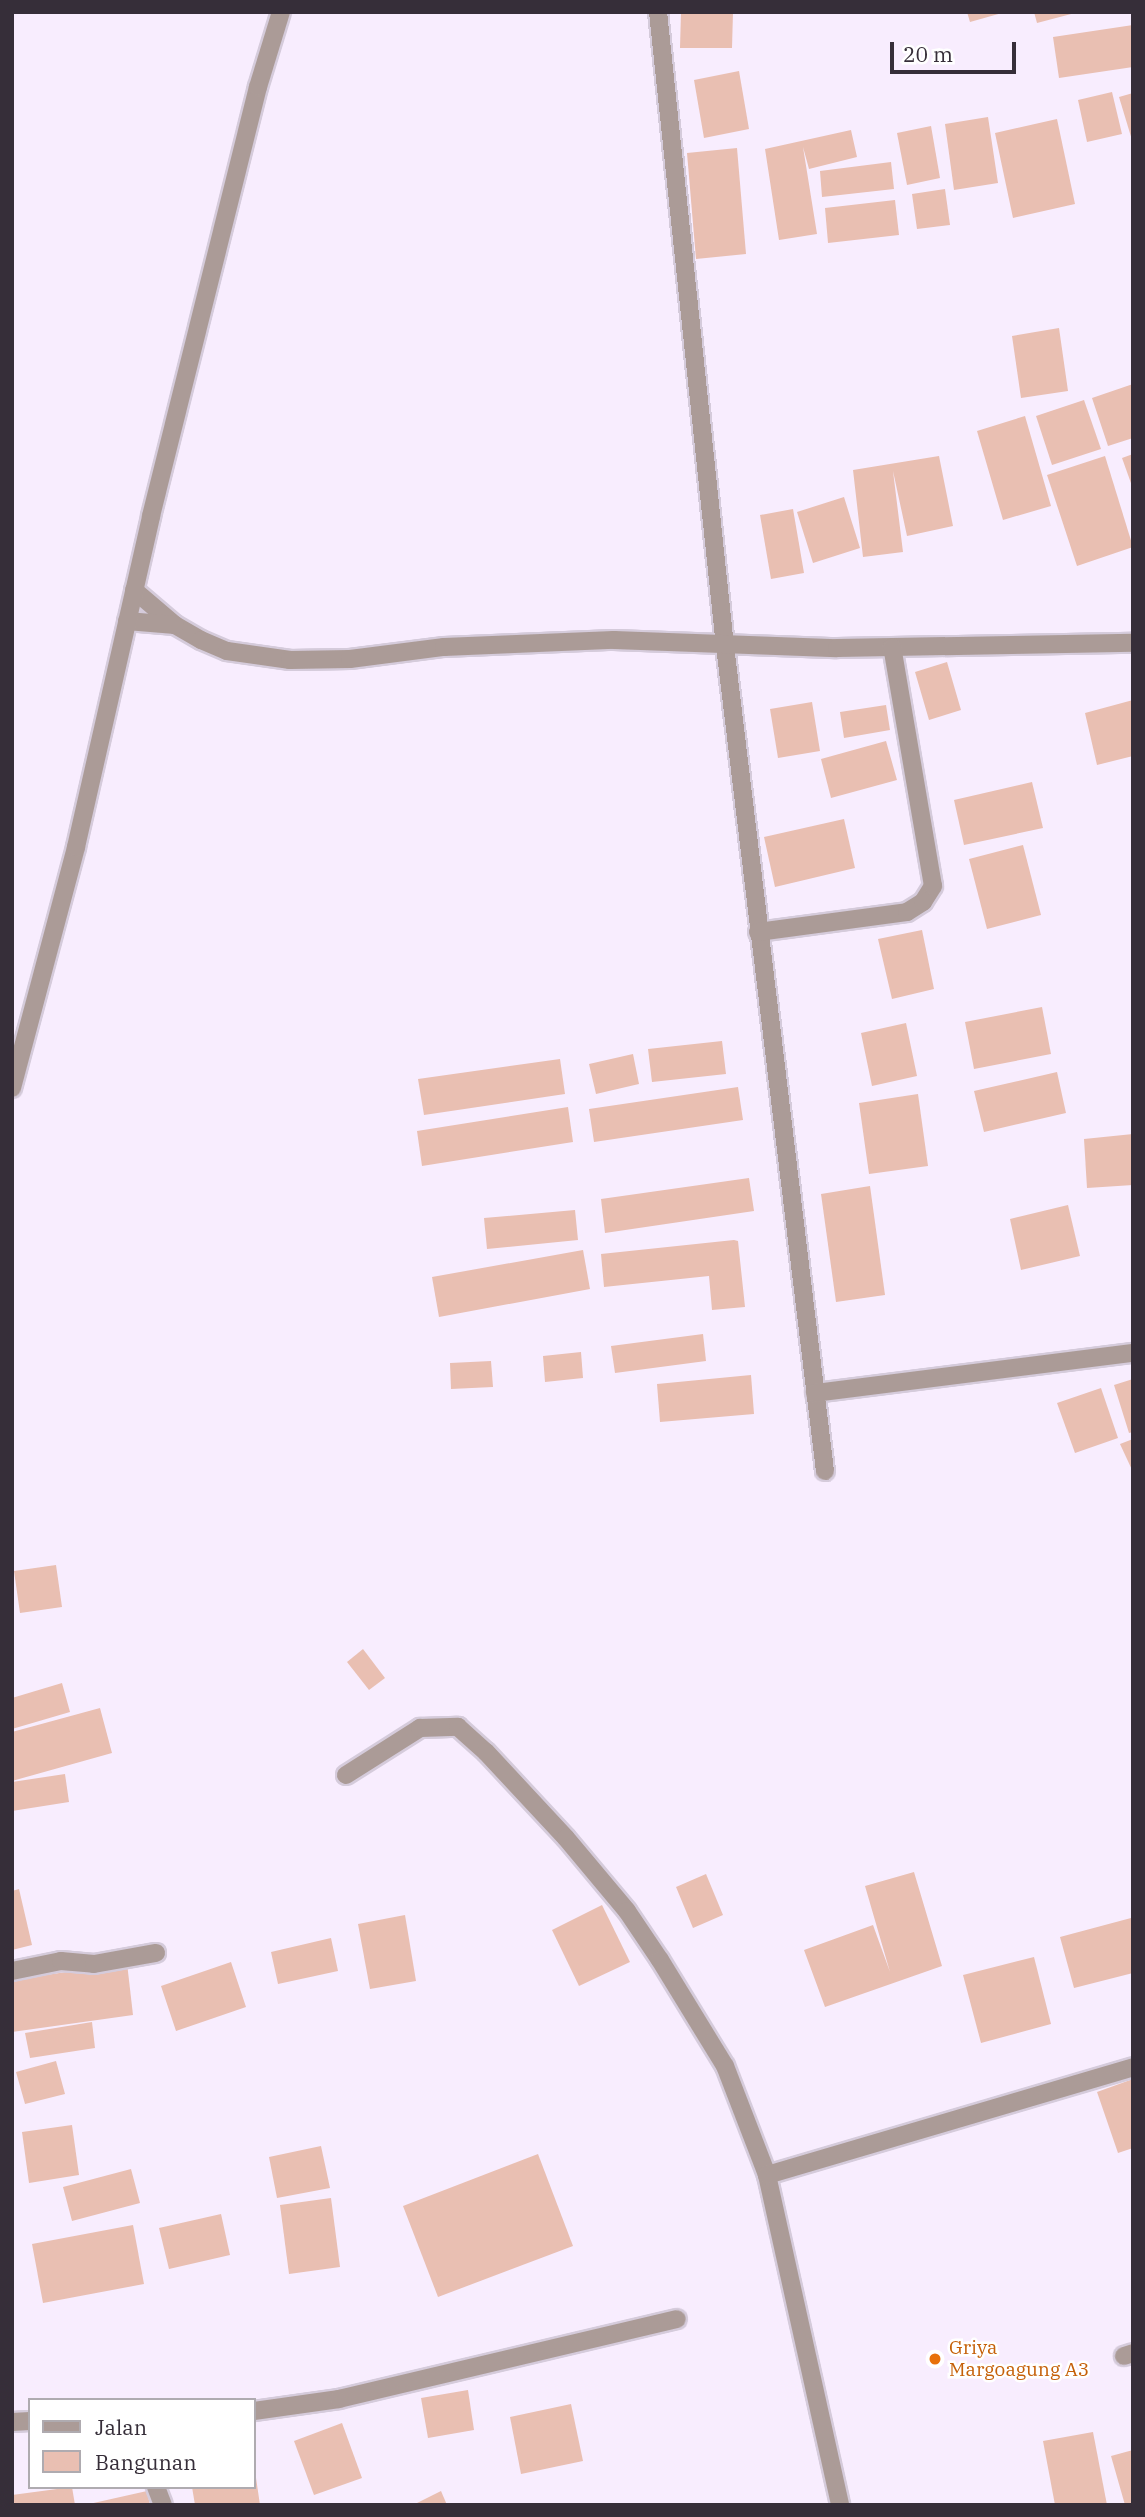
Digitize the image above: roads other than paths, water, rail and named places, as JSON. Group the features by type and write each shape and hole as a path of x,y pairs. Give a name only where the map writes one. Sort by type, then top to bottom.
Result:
{"street":[{"path":"12,1088 76,847 134,590 251,114 281,12"},
{"path":"658,12 724,646 825,1471"},
{"path":"134,590 175,625 227,650 290,660 350,659 444,647 614,640 724,646 892,647 1133,643"},
{"path":"127,621 175,625"},
{"path":"758,932 907,912 923,902 933,886 892,647"},
{"path":"815,1393 1133,1353"},
{"path":"346,1775 420,1728 439,1724 458,1727 486,1752 627,1911 679,1987 725,2066 767,2175 840,2505"},
{"path":"12,1971 61,1961 94,1964 156,1953"},
{"path":"767,2175 1133,2067"},
{"path":"256,2411 339,2399 677,2319"}],"place":[{"name":"Griya Margoagung A3","path":"935,2359"}]}
